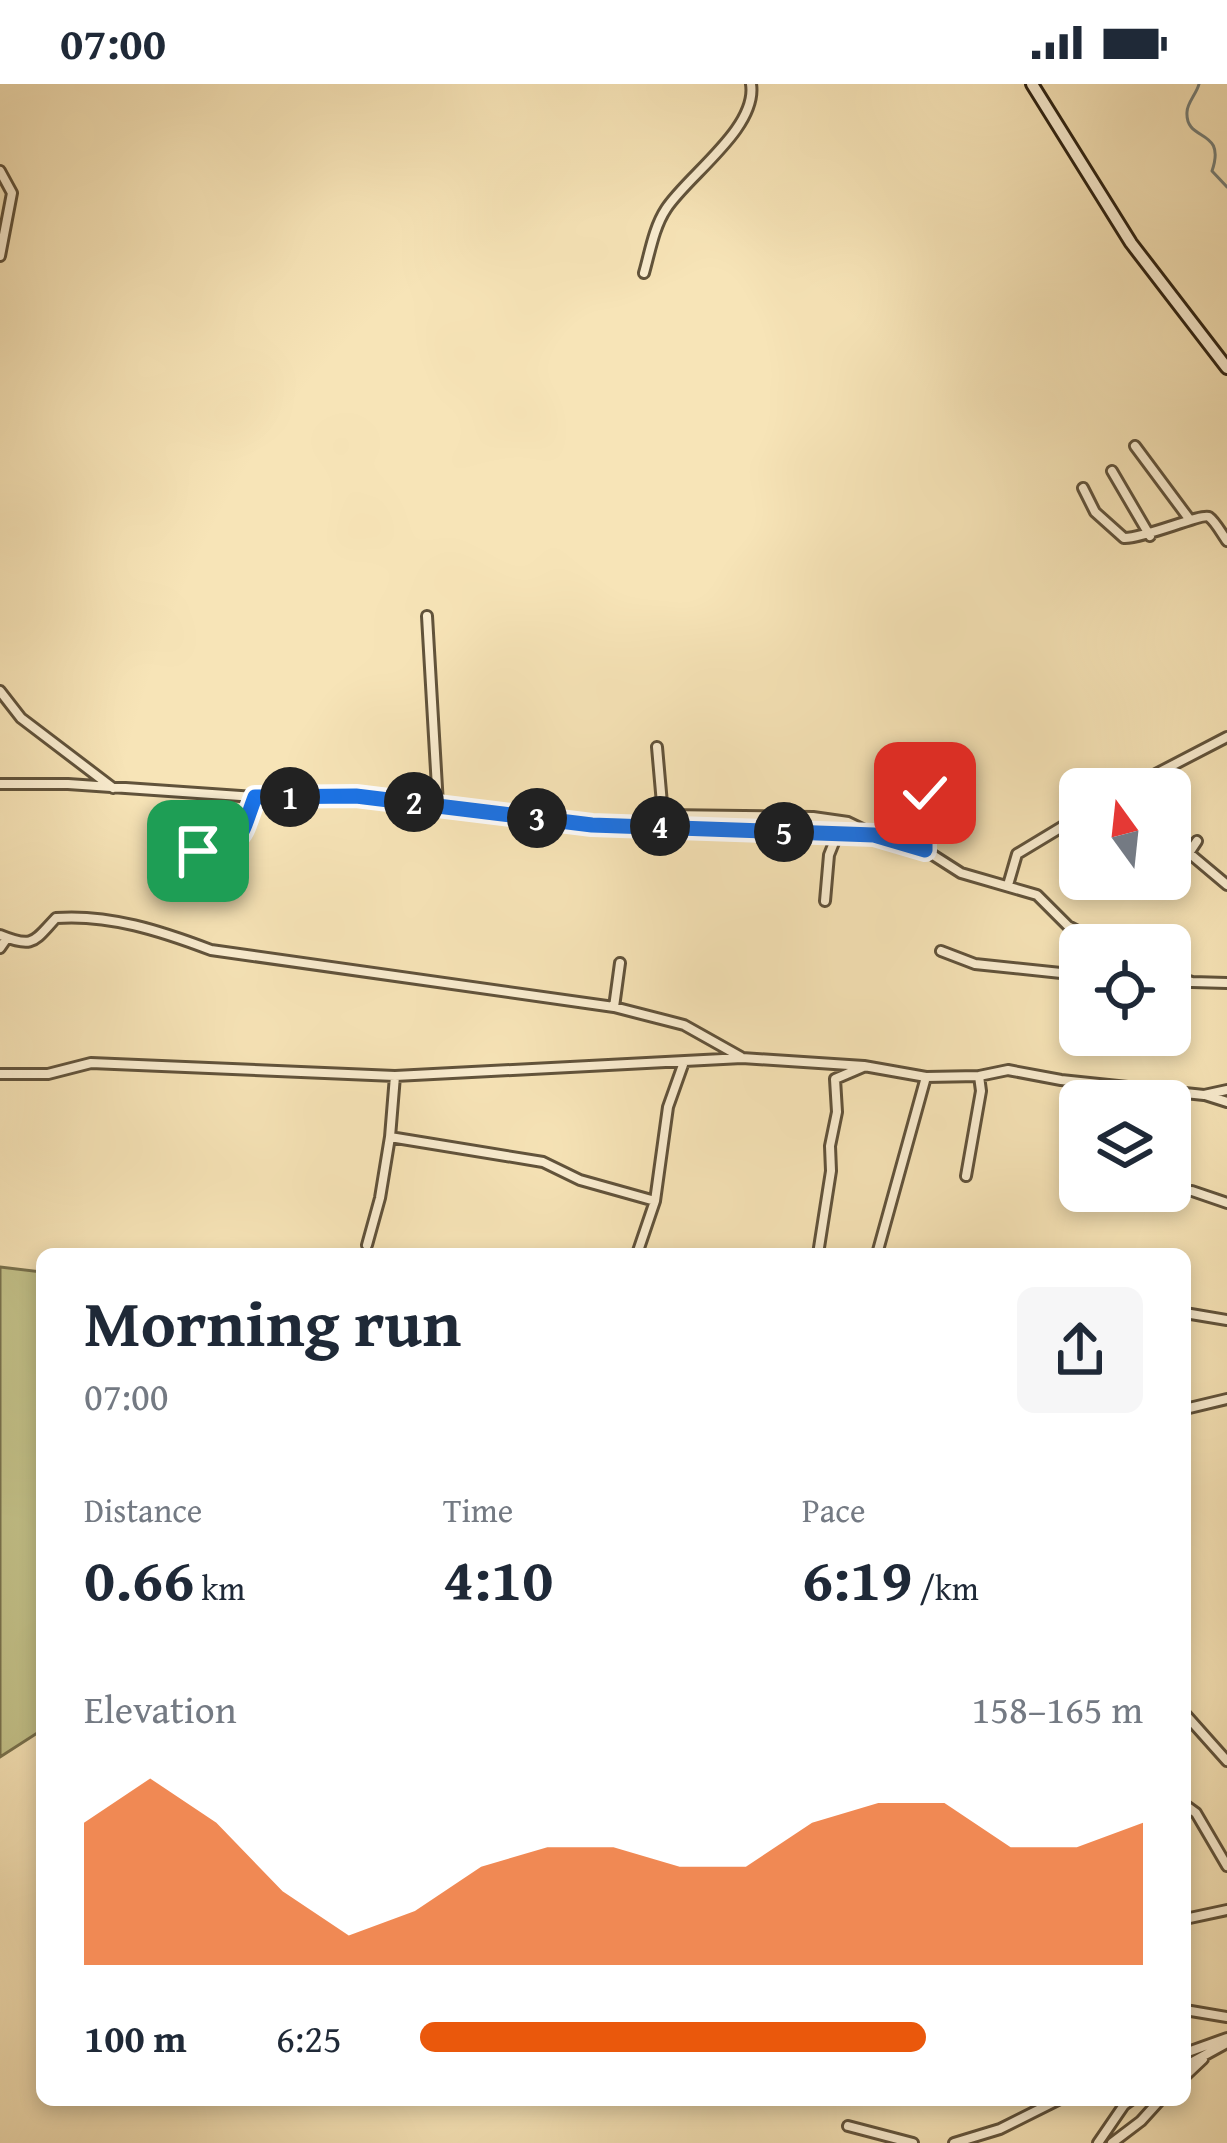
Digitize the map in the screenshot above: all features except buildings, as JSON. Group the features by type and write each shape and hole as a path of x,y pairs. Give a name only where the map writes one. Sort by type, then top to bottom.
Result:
{"main road":[{"path":"1032,84 1131,243 1227,368"}],"street":[{"path":"644,273 667,208 710,164 753,96 751,84"},
{"path":"0,171 12,193 0,256"},
{"path":"1135,446 1190,520"},
{"path":"1112,471 1150,536"},
{"path":"1083,488 1095,512 1124,538 1150,536 1207,515 1227,541"},
{"path":"427,616 438,805"},
{"path":"0,691 21,718 115,789"},
{"path":"1167,768 1227,737"},
{"path":"657,747 663,815 813,817 848,822 925,850 962,873 1037,895 1066,924"},
{"path":"924,771 925,850"},
{"path":"0,784 255,797 356,796 592,825 874,835"},
{"path":"179,863 198,851 238,840 255,797"},
{"path":"694,826 711,817"},
{"path":"1008,885 1017,854 1059,828"},
{"path":"825,901 829,855 837,835"},
{"path":"1197,841 1189,853 1227,885"},
{"path":"0,948 4,937 30,942 42,938 56,918 86,916 175,936 211,950 614,1007 684,1025 742,1058"},
{"path":"941,951 975,964 1059,973"},
{"path":"614,1007 620,963"},
{"path":"1191,982 1227,983"},
{"path":"0,1074 49,1074 91,1063 395,1076 742,1058 864,1066 926,1077 1008,1070 1204,1095 1227,1102"},
{"path":"639,1248 655,1201 668,1107 684,1062"},
{"path":"819,1248 837,1112 835,1079 864,1066"},
{"path":"367,1245 390,1138 395,1076"},
{"path":"966,1176 981,1091 979,1076"},
{"path":"879,1248 926,1077"},
{"path":"1204,1095 1227,1090"},
{"path":"390,1138 543,1162 580,1180 655,1201"},
{"path":"1192,1191 1227,1204"},
{"path":"1191,1314 1227,1320"},
{"path":"1191,1408 1227,1399"},
{"path":"1191,1721 1227,1761"},
{"path":"1191,1809 1227,1866"},
{"path":"1191,1918 1227,1910"},
{"path":"1191,2010 1227,2017"},
{"path":"1191,2062 1227,2040"},
{"path":"1191,2051 1227,2040"},
{"path":"1191,2071 1212,2050"},
{"path":"954,2143 1000,2129 1046,2106"},
{"path":"1098,2143 1126,2106"},
{"path":"1112,2143 1155,2106"},
{"path":"848,2126 913,2143"}],"shaded area":[{"path":"0,1267 36,1271 36,1734 0,1757"}],"waterway":[{"path":"1199,84 1187,109 1188,122 1210,141 1215,157 1212,171 1227,187"}],"route":[{"path":"198,851 238,840 255,797 356,796 592,825 874,835 925,850 925,793"}]}
